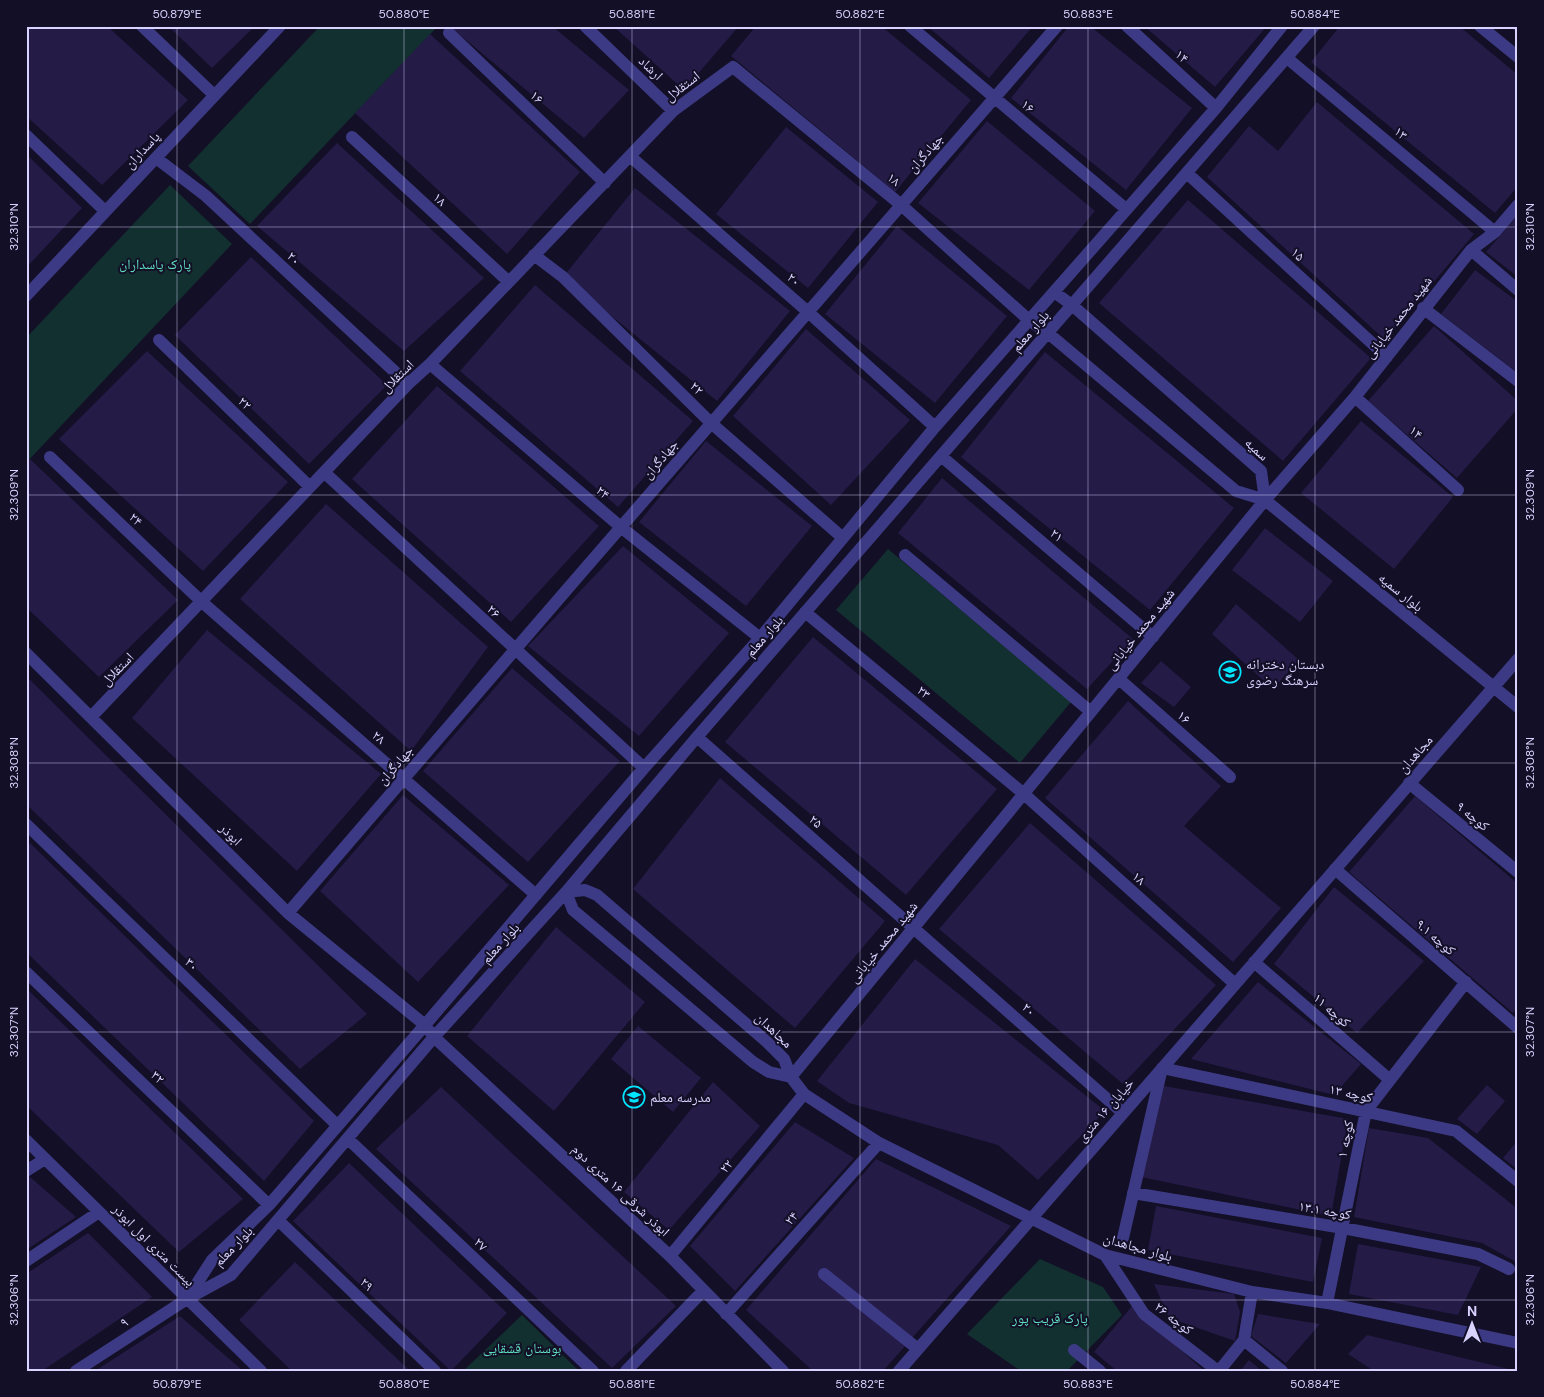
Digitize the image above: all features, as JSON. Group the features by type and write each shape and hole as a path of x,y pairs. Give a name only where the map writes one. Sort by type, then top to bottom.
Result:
{"street":[{"path":"142,26 214,94"},
{"name":"پاسداران","path":"26,296 280,26"},
{"name":"ارشاد","path":"586,26 673,111"},
{"name":"۱۶","path":"910,26 1126,209"},
{"name":"جهادگران","path":"288,913 514,650 622,528 807,311 1057,26"},
{"name":"۱۴","path":"1127,26 1216,108"},
{"name":"بلوار معلم","path":"187,1299 212,1260 269,1204 425,1025 644,768 760,638 935,427 1216,108 1282,26"},
{"name":"بلوار معلم","path":"187,1299 231,1274 434,1037 566,892 697,736 1188,174 1314,26"},
{"path":"1480,26 1518,57"},
{"name":"۱۶","path":"449,33 605,182"},
{"name":"۱۳","path":"1287,58 1495,232"},
{"name":"استقلال","path":"92,716 310,487 325,474 408,384 430,364 631,157 673,111 733,67"},
{"name":"۱۸","path":"733,67 900,204 1030,321 1048,333"},
{"path":"26,135 105,211"},
{"name":"۱۸","path":"352,138 509,282"},
{"name":"۲۰","path":"631,157 807,311 935,427"},
{"name":"۲۰","path":"156,158 206,196 408,384"},
{"name":"۱۵","path":"1188,174 1387,357"},
{"name":"شهید محمد خیابانی","path":"791,1077 1265,500 1355,396 1423,308 1471,250 1495,232 1518,205"},
{"path":"1471,250 1518,290"},
{"name":"۲۲","path":"534,256 563,278 710,423 843,538"},
{"name":"سمیه","path":"1054,292 1072,305 1261,471 1265,500"},
{"path":"1423,308 1518,381"},
{"path":"1048,333 1236,491 1265,500"},
{"name":"۲۲","path":"159,340 310,487"},
{"name":"۲۴","path":"430,364 622,528 760,638"},
{"name":"۱۴","path":"1355,396 1458,490"},
{"name":"۲۱","path":"941,456 1153,637"},
{"name":"۲۴","path":"50,457 202,602"},
{"name":"۲۶","path":"325,474 644,768"},
{"name":"بلوار سمیه","path":"1265,500 1518,707"},
{"path":"905,555 1091,712"},
{"path":"811,575 828,586"},
{"name":"۲۸","path":"202,602 536,894"},
{"name":"۲۳","path":"805,612 1024,794"},
{"name":"ابوذر","path":"26,653 92,716 288,913 425,1025"},
{"name":"مجاهدان","path":"1334,869 1518,659"},
{"name":"۱۶","path":"1119,679 1230,777"},
{"name":"۲۵","path":"697,736 914,928"},
{"name":"کوچه ۹","path":"1409,784 1518,872"},
{"name":"۱۸","path":"1024,794 1235,984"},
{"name":"۳۰","path":"28,828 338,1125"},
{"name":"خیابان ۱۶ متری","path":"899,1371 1334,869"},
{"name":"کوچه ۹.۱","path":"1334,869 1516,1024"},
{"path":"551,877 566,892 573,910 753,1062 769,1072 791,1077"},
{"name":"مجاهدان","path":"566,892 585,890 597,895 766,1042 784,1059 791,1077"},
{"name":"۲۰","path":"914,928 1123,1113"},
{"name":"کوچه ۱۱","path":"1254,962 1390,1080"},
{"name":"۳۲","path":"26,972 269,1204"},
{"name":"کوچه ۱","path":"1327,1303 1344,1228 1366,1111 1466,982"},
{"name":"ابوذر شرقی ۱۶ متری دوم","path":"425,1025 434,1037 670,1256 783,1371"},
{"path":"1123,1238 1162,1068"},
{"name":"کوچه ۱۳","path":"1162,1068 1456,1131 1518,1181"},
{"name":"بلوار مجاهدان","path":"791,1077 804,1094 879,1143 1105,1255 1252,1292 1327,1303 1518,1343"},
{"name":"۲۲","path":"670,1256 804,1094"},
{"name":"۲۷","path":"348,1139 593,1371"},
{"name":"بیست متری اول ابوذر","path":"26,1140 261,1371"},
{"name":"۲۴","path":"726,1314 879,1143"},
{"path":"26,1171 45,1159"},
{"name":"کوچه ۱۳.۱","path":"1132,1193 1344,1228 1478,1254 1510,1269"},
{"path":"26,1261 99,1212"},
{"name":"۲۹","path":"278,1220 435,1371"},
{"name":"کوچه ۲۶","path":"1105,1255 1144,1314 1219,1371"},
{"path":"824,1274 918,1348"},
{"path":"626,1371 704,1291"},
{"path":"1219,1371 1244,1340 1252,1292"},
{"name":"۹","path":"76,1371 187,1299"},
{"path":"1244,1340 1282,1371"},
{"path":"1074,1350 1100,1371"}],"green space":[{"path":"320,26 438,26 250,224 188,166"},
{"name":"پارک پاسداران","path":"170,185 232,244 26,463 26,338"},
{"path":"888,549 1071,702 1020,763 836,610"},
{"name":"پارک قریب پور","path":"1040,1259 1103,1287 1122,1315 1067,1371 1021,1371 967,1334"},
{"name":"بوستان قشقایی","path":"522,1315 579,1371 463,1371"}],"building":[{"path":"26,26 107,26 188,100 102,185 26,116"},
{"path":"168,26 255,26 212,68"},
{"path":"449,26 552,26 629,90 584,138"},
{"path":"613,26 739,26 684,90"},
{"path":"756,26 881,26 971,100 895,192 731,56"},
{"path":"927,26 1033,26 989,78"},
{"path":"1069,26 1090,26 1192,108 1126,190 1011,98"},
{"path":"1144,26 1267,26 1215,87"},
{"path":"1340,26 1459,26 1518,75 1518,186 1495,213 1311,62"},
{"path":"1509,26 1518,26 1518,34"},
{"path":"430,34 580,172 507,254 355,113"},
{"path":"1317,102 1474,234 1385,340 1207,177 1249,126 1278,151"},
{"path":"987,121 1095,211 1029,290 918,203"},
{"path":"786,127 878,202 808,288 716,214"},
{"path":"337,143 484,278 404,351 257,226"},
{"path":"26,154 82,208 26,268"},
{"path":"635,188 790,311 717,401 563,277"},
{"path":"1188,200 1371,358 1283,461 1099,303"},
{"path":"1518,215 1518,277 1486,252"},
{"path":"897,226 1007,316 935,403 825,314"},
{"path":"251,257 387,385 309,464 175,335"},
{"path":"1475,270 1518,302 1518,373 1441,314"},
{"path":"535,285 693,421 618,507 460,371"},
{"path":"1434,326 1518,401 1518,408 1457,478 1368,401"},
{"path":"806,329 910,420 831,505 733,416"},
{"path":"147,351 288,482 203,571 59,439"},
{"path":"1045,352 1234,508 1150,610 961,457"},
{"path":"437,386 599,526 511,622 352,479"},
{"path":"1361,421 1453,497 1394,569 1301,493"},
{"path":"706,441 812,526 746,606 639,522"},
{"path":"30,459 178,600 99,677 26,607 26,463"},
{"path":"942,478 1133,639 1087,689 898,533"},
{"path":"326,504 488,647 411,751 240,599"},
{"path":"1265,528 1333,581 1300,622 1232,570"},
{"path":"623,546 729,633 639,736 528,646"},
{"path":"1236,604 1299,660 1273,689 1212,634"},
{"path":"207,630 381,774 297,871 132,718"},
{"path":"813,637 997,789 906,895 725,742"},
{"path":"1161,661 1191,687 1174,707 1141,683"},
{"path":"512,668 620,761 528,862 423,771"},
{"path":"26,676 367,1014 300,1069 26,804"},
{"path":"1128,701 1221,786 1184,826 1281,908 1233,962 1045,798"},
{"path":"720,778 885,921 795,1028 633,889"},
{"path":"403,795 509,885 418,982 320,891"},
{"path":"1415,796 1518,884 1518,1007 1513,1013 1349,872"},
{"path":"1030,823 1216,985 1123,1084 939,929"},
{"path":"30,843 314,1121 264,1181 26,952 26,847"},
{"path":"1334,887 1424,961 1357,1033 1274,964"},
{"path":"556,927 645,1002 554,1111 467,1036"},
{"path":"915,959 1105,1111 1038,1180 998,1145 849,1103 817,1081"},
{"path":"1258,982 1361,1064 1334,1095 1191,1059"},
{"path":"26,988 243,1199 179,1252 26,1105"},
{"path":"638,1026 701,1078 673,1112 611,1059"},
{"path":"713,1082 760,1126 669,1230 624,1192"},
{"path":"1487,1085 1505,1101 1477,1134 1457,1119"},
{"path":"1164,1086 1348,1119 1331,1216 1141,1177"},
{"path":"441,1087 676,1306 612,1368 376,1149"},
{"path":"795,1122 854,1158 735,1291 690,1246"},
{"path":"1369,1128 1428,1138 1518,1209 1518,1260 1516,1262 1482,1243 1354,1217"},
{"path":"1518,1140 1518,1170 1503,1158"},
{"path":"876,1159 1011,1226 883,1371 813,1371 746,1310"},
{"path":"349,1163 507,1313 451,1371 293,1221"},
{"path":"30,1177 76,1217 26,1250 26,1180"},
{"path":"1156,1206 1322,1238 1313,1282 1148,1250"},
{"path":"88,1233 152,1297 42,1371 26,1371 26,1274"},
{"path":"1358,1244 1481,1267 1458,1315 1349,1294"},
{"path":"295,1262 410,1371 292,1371 239,1320"},
{"path":"1154,1284 1234,1294 1240,1312 1235,1341 1169,1318"},
{"path":"1132,1306 1202,1369 1200,1371 1117,1371 1094,1352"},
{"path":"1258,1314 1320,1324 1286,1363 1251,1336"},
{"path":"180,1316 243,1371 95,1371"},
{"path":"1367,1335 1513,1371 1374,1371 1348,1354"},
{"path":"1249,1360 1262,1371 1240,1371"}],"place":[{"name":"دبستان دخترانه سرهنگ رضوی","path":"1230,672"},
{"name":"مدرسه معلم","path":"634,1097"}]}
